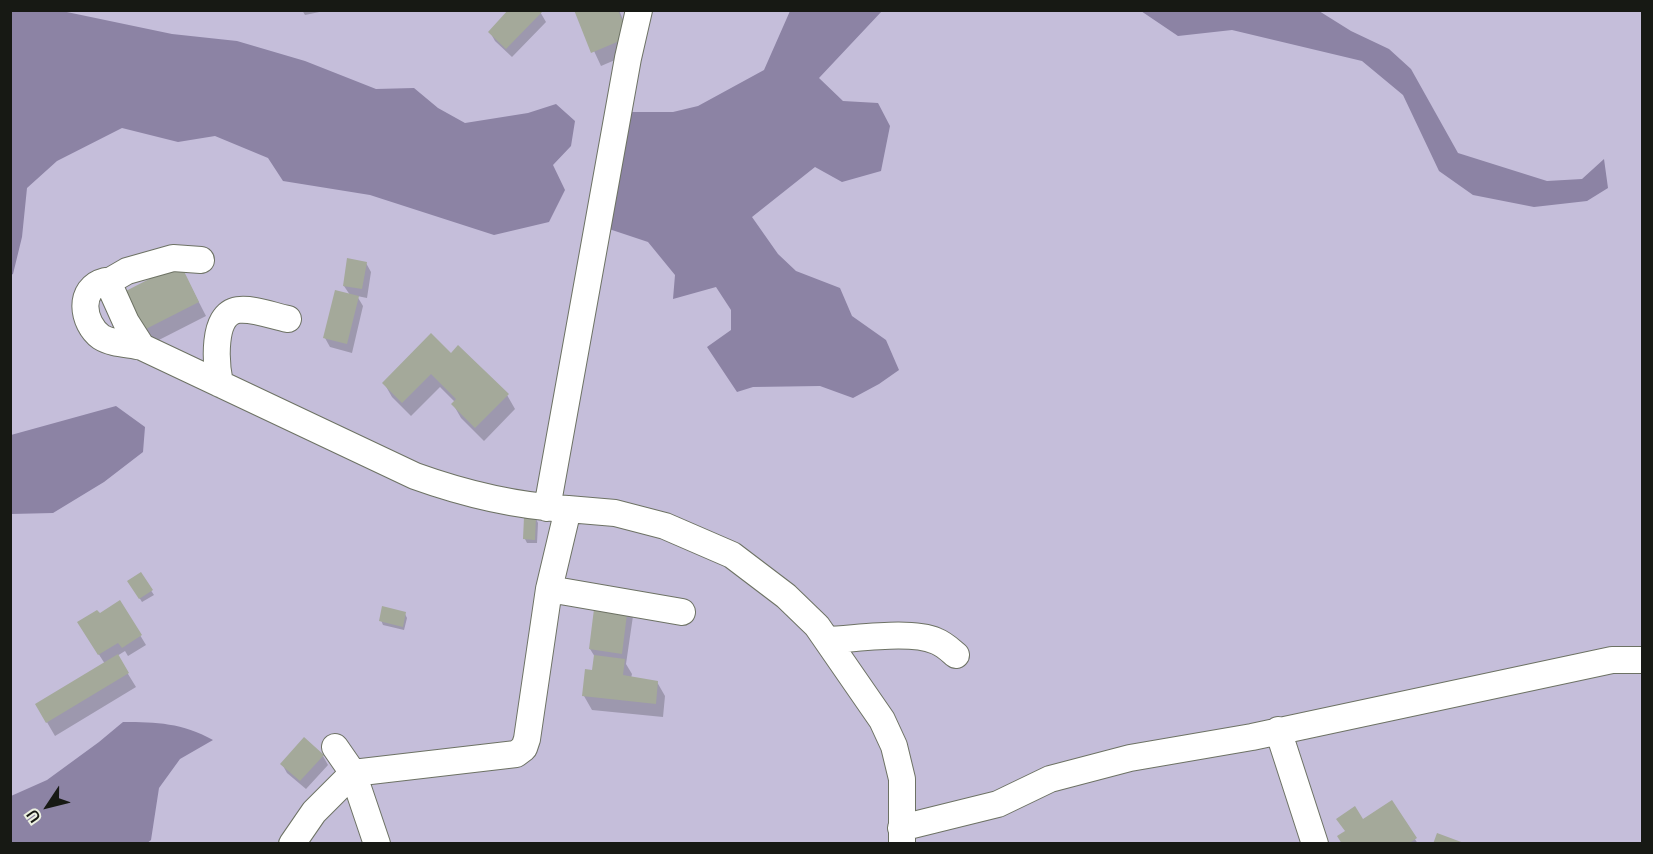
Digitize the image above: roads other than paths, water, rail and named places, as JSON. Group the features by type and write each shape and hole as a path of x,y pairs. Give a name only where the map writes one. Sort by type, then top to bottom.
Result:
{"lane":[{"path":"292,843 314,812 353,773 516,753 524,748 549,589 558,508 628,58 639,10"},
{"path":"201,260 173,258 127,271 108,282 126,322 142,347 415,476 481,497 615,513 665,525 732,555 786,596 817,626 882,720 894,746 902,779 901,836 998,804 1050,779 1107,764 1612,660 1642,660"},
{"path":"220,384 216,353 222,324 227,314 236,310 246,310 288,319"},
{"path":"549,589 682,612"},
{"path":"827,640 890,636 919,637 935,641 956,655"},
{"path":"1278,730 1315,843"},
{"path":"335,747 353,773 377,843"}]}
